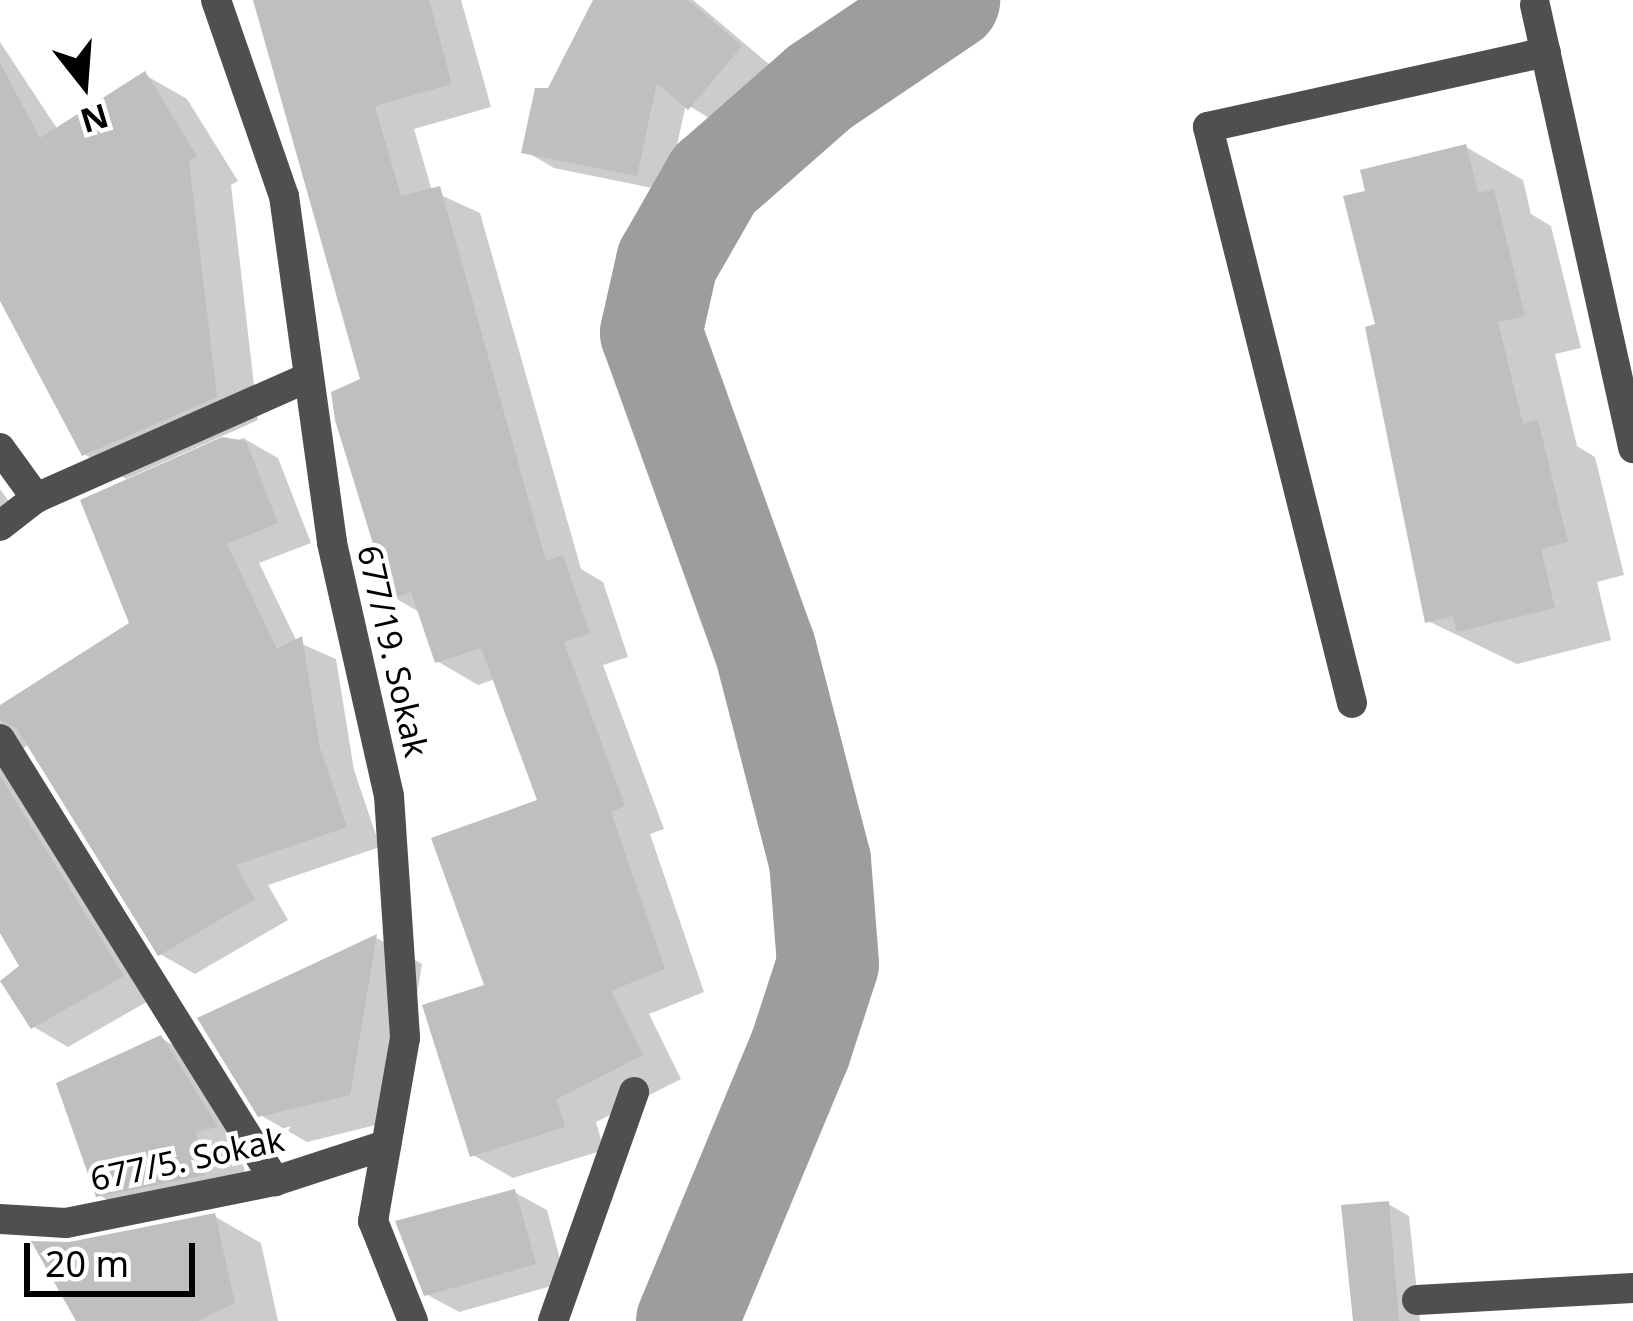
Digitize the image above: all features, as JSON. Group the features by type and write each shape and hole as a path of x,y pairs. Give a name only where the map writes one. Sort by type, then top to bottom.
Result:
{"street":[{"name":"677/19. Sokak","path":"216,0 284,196 305,379 332,543 389,796 405,1038 373,1221 413,1321"},
{"path":"1535,4 1621,343 1633,448"},
{"path":"1352,703 1208,127 1546,52"},
{"path":"0,526 36,498 305,379"},
{"path":"0,448 36,498"},
{"path":"0,739 275,1181"},
{"path":"554,1321 634,1092"},
{"name":"677/5. Sokak","path":"0,1219 66,1222 275,1181 386,1145"},
{"path":"1418,1300 1633,1288"}],"building":[{"path":"253,0 429,0 452,84 375,106 401,196 440,186 546,561 563,555 590,634 564,642 625,806 611,812 665,969 611,991 643,1055 557,1099 565,1127 470,1157 422,1005 484,985 431,838 537,800 481,648 435,663 411,592 390,599 335,420 331,392 360,379"},
{"path":"593,0 688,0 742,46 688,110 657,83 637,176 521,153 535,88 548,88"},
{"path":"0,63 40,138 145,71 197,156 189,161 217,397 82,456 0,301"},
{"path":"1466,144 1478,193 1494,189 1525,316 1498,322 1523,424 1538,420 1568,542 1541,549 1555,608 1457,632 1453,616 1425,623 1365,327 1375,324 1343,196 1365,191 1360,170"},
{"path":"222,437 246,441 278,523 227,544 277,649 302,636 320,748 347,827 236,865 255,899 158,956 17,729 0,720 0,705 129,623 80,500"},
{"path":"0,776 124,976 31,1029 0,981 19,966 0,933"},
{"path":"377,934 350,1095 258,1117 197,1018"},
{"path":"161,1035 218,1127 196,1132 206,1175 96,1197 56,1083"},
{"path":"515,1189 536,1264 424,1296 395,1221"},
{"path":"1389,1201 1399,1321 1353,1321 1341,1205"},
{"path":"215,1213 235,1303 198,1321 76,1321 31,1241 69,1242"}],"waterway":[{"path":"687,1321 800,1050 828,964 820,861 765,649 651,333 667,262 714,180 820,87 949,0"}]}
